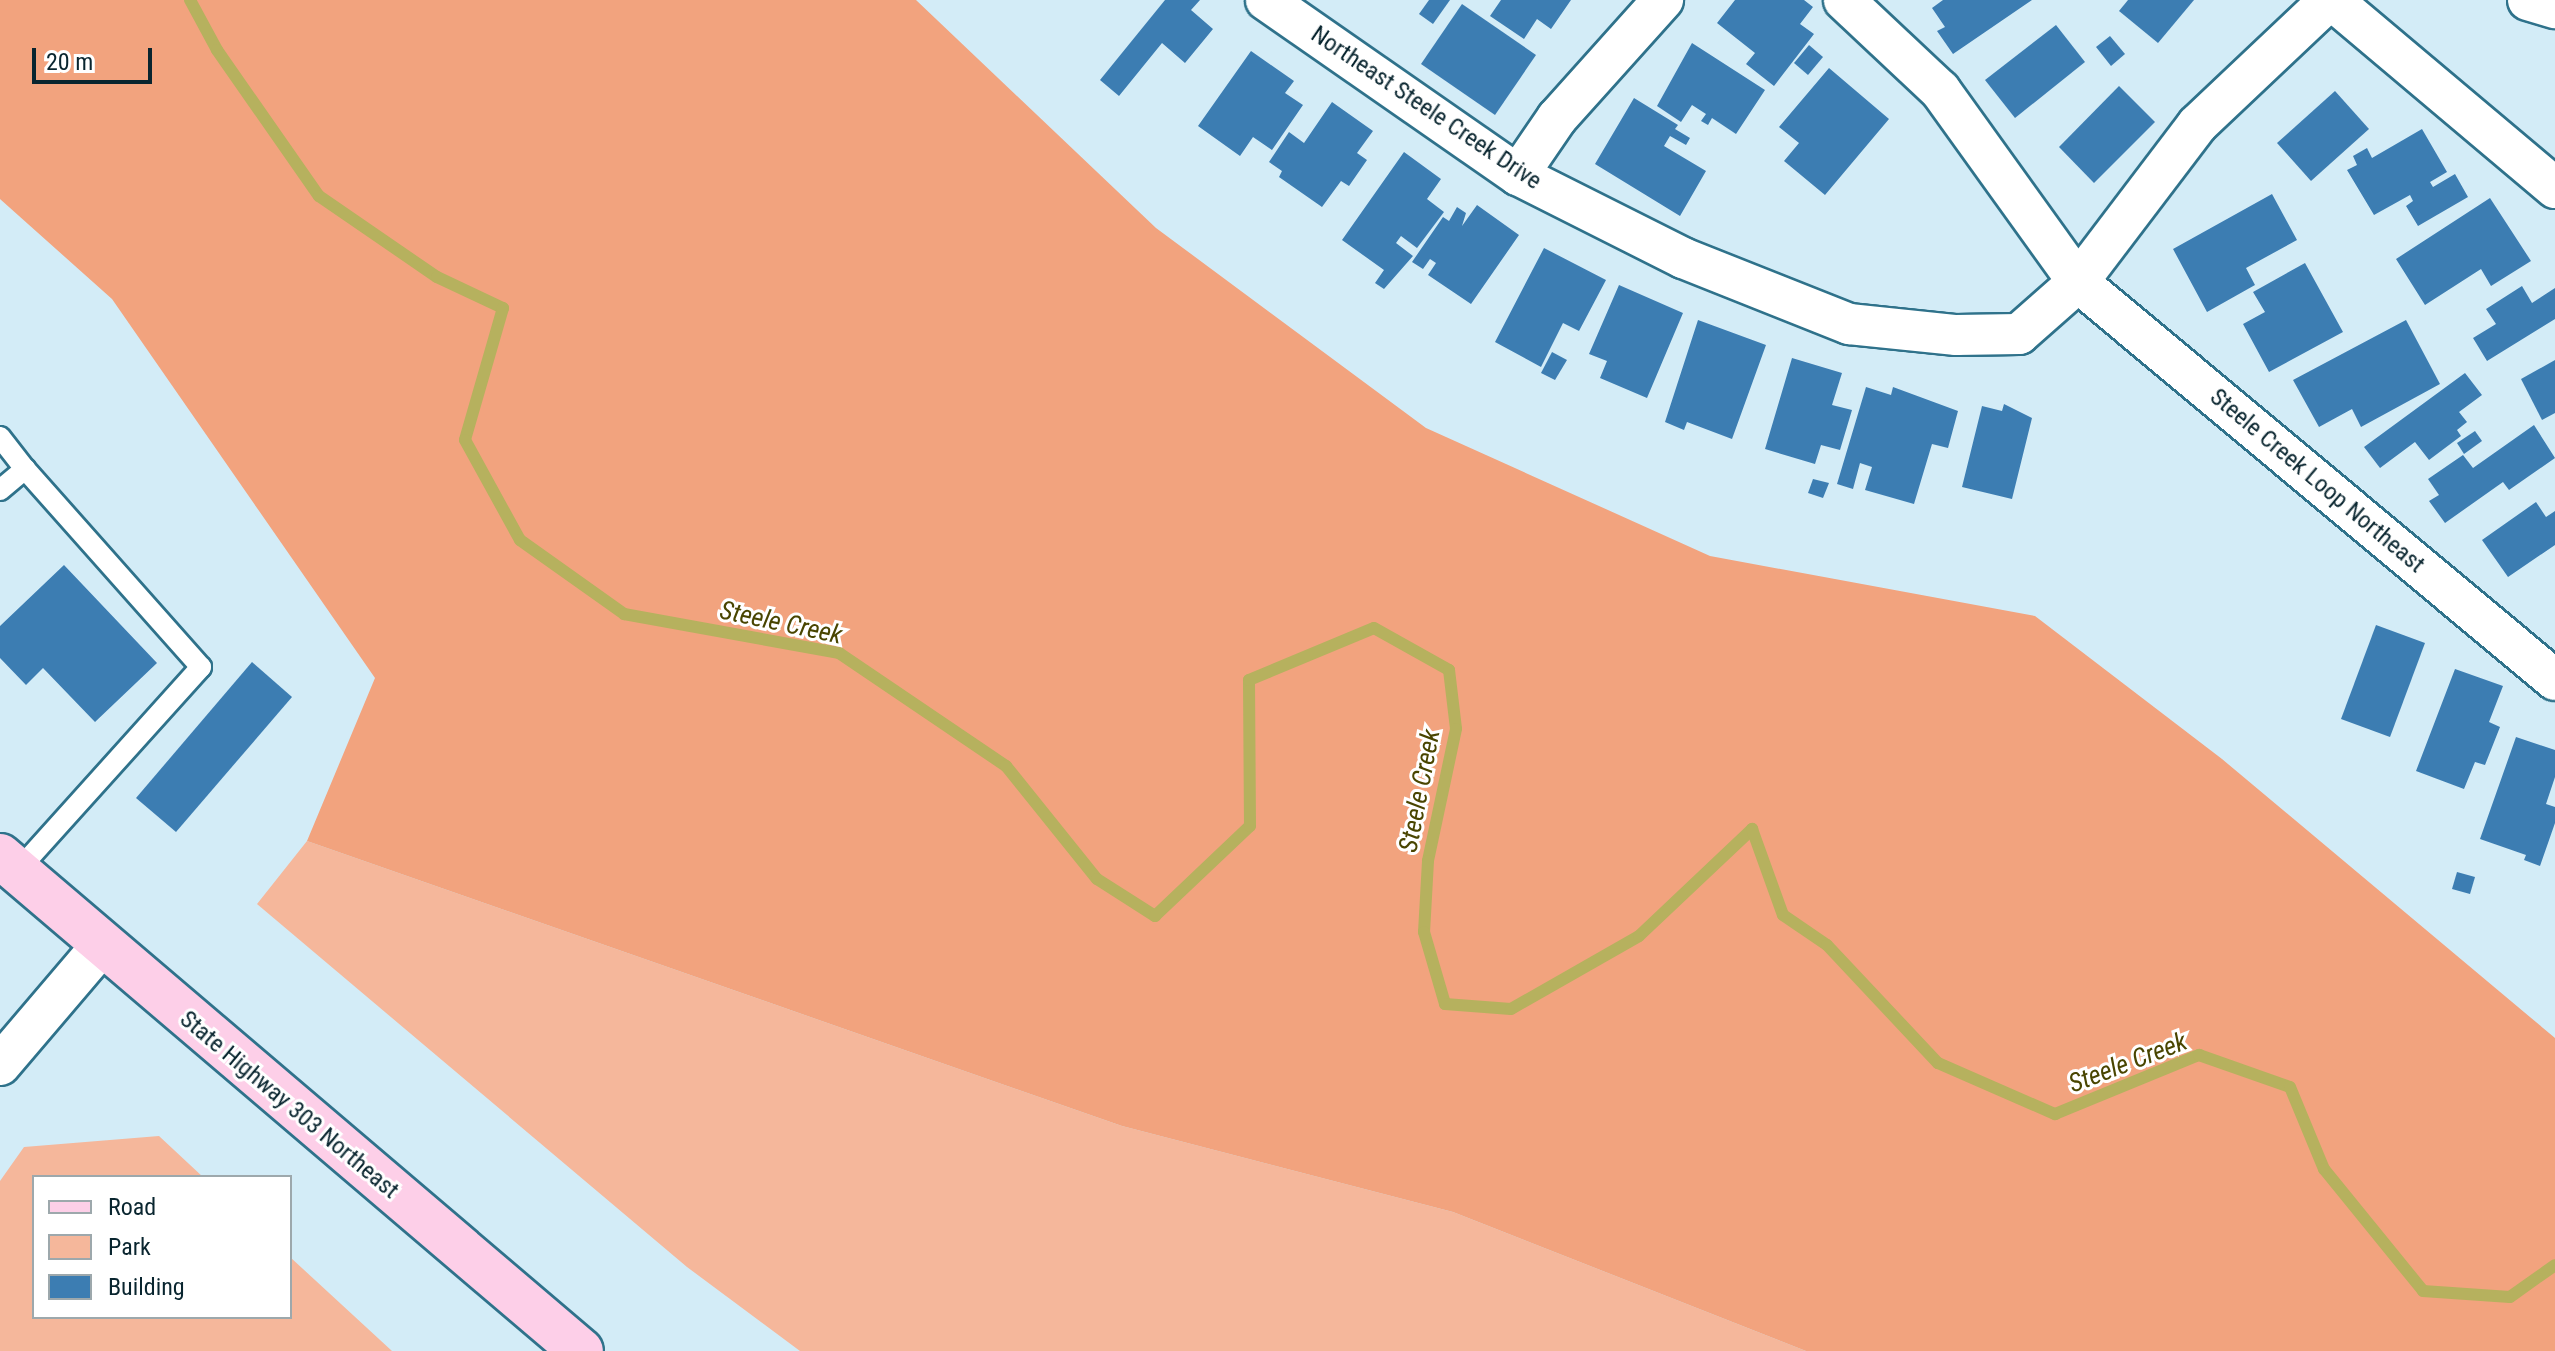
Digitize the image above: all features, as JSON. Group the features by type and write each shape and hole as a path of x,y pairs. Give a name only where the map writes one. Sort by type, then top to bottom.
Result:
{"main road":[{"name":"State Highway 303 Northeast","path":"9,864 581,1351"}],"street":[{"name":"Northeast Steele Creek Drive","path":"1266,0 1518,175 1683,258 1849,324 1956,335 2019,334 2078,282 2197,125 2331,0"},
{"path":"1518,175 1557,118 1663,0"},
{"name":"Steele Creek Loop Northeast","path":"1844,0 1940,90 2078,282 2555,680"},
{"path":"2331,0 2555,188"},
{"path":"2528,0 2555,8"},
{"path":"0,1065 102,945"}],"lane":[{"path":"0,437 201,667 9,864"},
{"path":"0,490 25,469"}],"green space":[{"path":"307,841 1122,1126 1453,1212 1806,1351 800,1351 687,1267 257,904"},
{"path":"159,1136 201,1175 32,1175 32,1319 292,1319 292,1259 392,1351 0,1351 0,1181 24,1147"}],"shaded area":[{"path":"0,0 916,0 1156,228 1426,428 1710,556 2035,616 2222,759 2555,1038 2555,1351 1806,1351 1453,1212 1122,1126 307,841 375,678 112,299 0,199"}],"building":[{"path":"1165,0 1200,0 1191,10 1213,29 1185,63 1162,43 1119,96 1100,80"},
{"path":"1429,0 1450,0 1433,24 1419,14"},
{"path":"1501,0 1571,0 1551,29 1537,19 1524,39 1490,16"},
{"path":"1735,0 1804,0 1813,7 1800,24 1814,34 1774,86 1746,64 1755,53 1717,23"},
{"path":"1943,0 2032,0 1953,54 1937,31 1945,27 1932,8"},
{"path":"2128,0 2194,0 2158,43 2119,11"},
{"path":"1462,4 1536,55 1495,115 1421,64"},
{"path":"2056,25 2085,62 2015,118 1985,80"},
{"path":"2110,36 2125,54 2111,66 2096,47"},
{"path":"1692,43 1765,90 1736,134 1712,118 1708,125 1701,121 1706,114 1692,105 1681,122 1657,106"},
{"path":"1809,45 1823,57 1808,75 1794,63"},
{"path":"1251,51 1294,81 1285,93 1303,105 1272,150 1253,137 1240,156 1198,126"},
{"path":"1829,68 1889,119 1825,195 1784,161 1799,143 1779,127"},
{"path":"2119,86 2155,122 2094,183 2059,147"},
{"path":"2335,91 2369,129 2311,181 2277,143"},
{"path":"1634,98 1678,125 1675,129 1690,138 1686,145 1670,136 1664,146 1706,171 1680,216 1595,164"},
{"path":"1332,102 1373,131 1357,153 1367,160 1349,186 1341,181 1322,207 1279,177 1282,171 1269,162 1289,132 1304,143"},
{"path":"2422,129 2447,172 2430,182 2433,187 2455,174 2468,197 2418,226 2406,206 2413,201 2410,195 2374,215 2347,170 2357,165 2353,156 2367,148 2372,158"},
{"path":"1404,152 1441,179 1427,199 1444,212 1417,248 1401,236 1396,243 1413,256 1384,289 1375,283 1384,270 1342,240"},
{"path":"2272,194 2297,240 2246,268 2255,285 2207,312 2173,249"},
{"path":"2490,198 2531,261 2491,286 2481,269 2425,305 2396,259"},
{"path":"1477,205 1519,235 1471,304 1428,275 1436,263 1430,259 1423,269 1412,262 1443,217 1449,221 1457,207 1466,213 1462,226"},
{"path":"1544,248 1606,280 1579,331 1563,323 1541,367 1495,342"},
{"path":"2305,263 2343,332 2269,372 2243,324 2265,312 2253,292"},
{"path":"1619,285 1683,313 1647,398 1600,378 1607,361 1589,354"},
{"path":"2522,286 2532,303 2555,288 2555,319 2487,361 2473,338 2496,324 2486,309"},
{"path":"1698,320 1766,345 1732,439 1687,422 1684,430 1665,422"},
{"path":"2406,320 2440,384 2361,427 2352,409 2319,427 2293,380"},
{"path":"1552,352 1567,360 1555,380 1541,373"},
{"path":"1792,358 1842,373 1832,405 1852,410 1840,450 1821,445 1815,464 1765,449"},
{"path":"2555,360 2555,413 2542,420 2521,379"},
{"path":"2465,373 2482,395 2459,412 2467,422 2457,430 2461,436 2429,460 2415,442 2380,468 2364,447"},
{"path":"1866,387 1891,395 1893,387 1958,411 1948,448 1932,444 1914,504 1865,490 1872,467 1860,463 1853,489 1837,484"},
{"path":"2004,404 2032,418 2012,499 1962,487 1982,406 2002,411"},
{"path":"2534,425 2555,458 2509,490 2503,482 2445,523 2429,501 2439,495 2428,479 2463,455 2473,468"},
{"path":"2475,431 2482,441 2464,454 2457,443"},
{"path":"1813,479 1829,483 1823,498 1808,493"},
{"path":"2536,502 2546,517 2555,511 2555,545 2508,577 2482,540"},
{"path":"64,565 157,663 95,722 43,668 26,685 0,658 0,626"},
{"path":"2376,625 2425,643 2390,737 2341,719"},
{"path":"252,662 292,697 176,832 136,798"},
{"path":"2455,669 2503,686 2489,722 2500,727 2485,765 2475,762 2464,789 2416,771"},
{"path":"2516,737 2555,750 2555,777 2546,804 2555,807 2555,823 2540,866 2524,860 2526,855 2480,839"},
{"path":"2457,872 2475,877 2470,894 2452,889"}],"waterway":[{"name":"Steele Creek","path":"190,0 217,50 319,196 437,277 503,308 465,440 520,540 624,614 839,653 1006,766 1097,879 1155,916 1250,826 1249,680 1374,628 1449,670 1456,729 1428,861 1424,932 1445,1004 1511,1009 1639,936 1752,829 1783,915 1827,945 1938,1063 2055,1114 2199,1055 2290,1087 2324,1169 2423,1291 2510,1297 2555,1265"}]}
